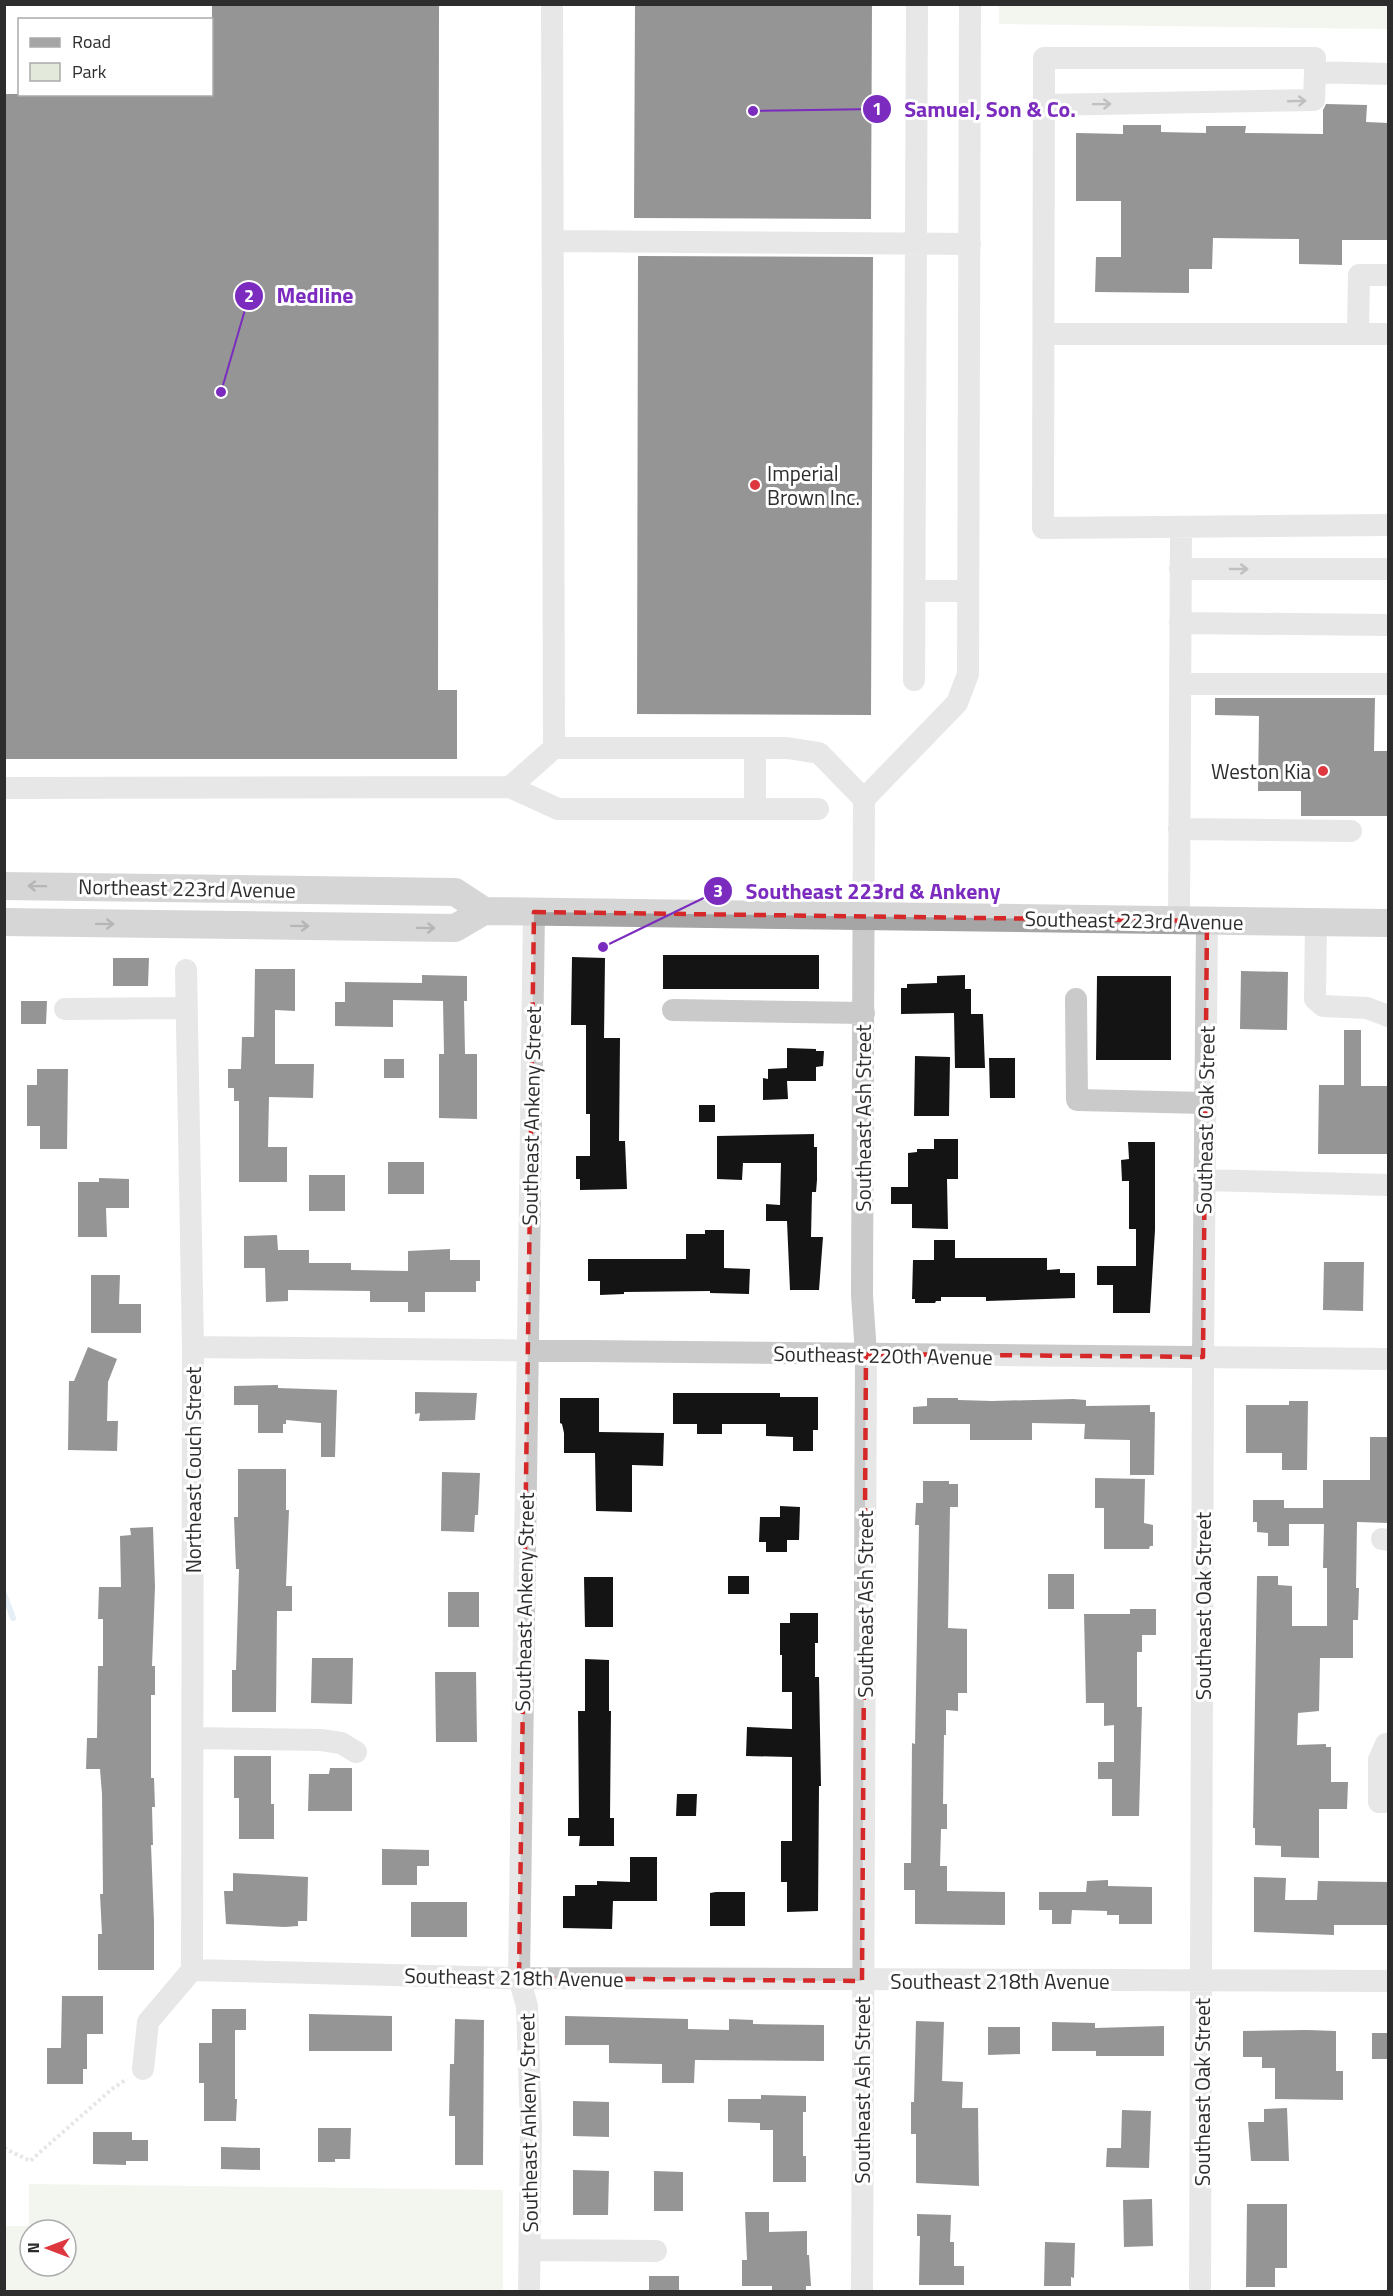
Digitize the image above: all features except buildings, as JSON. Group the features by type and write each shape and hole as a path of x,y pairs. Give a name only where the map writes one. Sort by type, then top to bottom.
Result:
{"main road":[{"name":"Northeast 223rd Avenue","path":"4,886 455,892 484,911 455,928 4,922"},
{"name":"Southeast 223rd Avenue","path":"484,911 1389,923"}],"street":[{"path":"552,4 554,748"},
{"path":"914,680 917,4"},
{"path":"510,788 554,748 787,748 819,753 864,799 957,704 968,674 970,4"},
{"path":"1044,105 1314,100 1315,58 1044,58 1043,528 1389,525"},
{"path":"1315,72 1389,74"},
{"path":"552,241 969,244"},
{"path":"1358,334 1359,275 1389,275"},
{"path":"1044,334 1389,334"},
{"path":"1179,920 1181,528"},
{"path":"1180,569 1389,569"},
{"path":"915,591 968,591"},
{"path":"1180,623 1389,625"},
{"path":"1180,684 1389,684"},
{"path":"755,748 755,809"},
{"path":"4,788 510,788 558,809 818,809"},
{"name":"Southeast Ash Street","path":"862,2292 867,1354 862,1295 864,799"},
{"path":"1179,829 1351,831"},
{"name":"Southeast Ankeny Street","path":"529,2292 532,2148 527,2006 519,1978 534,912"},
{"name":"Southeast Oak Street","path":"1200,2292 1207,921"},
{"path":"1316,921 1315,999 1323,1006 1366,1008 1389,1016"},
{"name":"Northeast Couch Street","path":"186,970 193,1347 192,1970"},
{"path":"1076,999 1077,1100 1205,1103"},
{"path":"65,1009 187,1008"},
{"path":"673,1010 864,1013"},
{"path":"1204,1180 1389,1185"},
{"name":"Southeast 220th Avenue","path":"193,1347 1389,1359"},
{"path":"193,1738 321,1740 341,1743 356,1752"},
{"path":"1389,1744 1386,1744 1379,1760 1379,1802 1389,1802"},
{"path":"143,2069 148,2022 192,1970"},
{"name":"Southeast 218th Avenue","path":"192,1970 519,1978 862,1981 1389,1981"},
{"path":"530,2250 656,2251"}],"path":[{"path":"4,2148 30,2161 112,2089 143,2069"}],"highlighted area":[{"path":"534,912 1207,921 1203,1357 866,1354 862,1981 519,1978"}],"green space":[{"path":"999,5 1388,5 1388,29 999,24"},
{"path":"29,2184 503,2190 503,2291 5,2291 5,2226 18,2226 18,2278 78,2278 78,2218 29,2218"}],"waterway":[{"path":"4,1594 13,1618"}],"place":[{"name":"Samuel, Son & Co.","path":"753,111"},
{"name":"Medline","path":"221,392"},
{"name":"Imperial Brown Inc.","path":"755,485"},
{"name":"Weston Kia","path":"1323,771"},
{"name":"Southeast 223rd & Ankeny","path":"603,947"}]}
